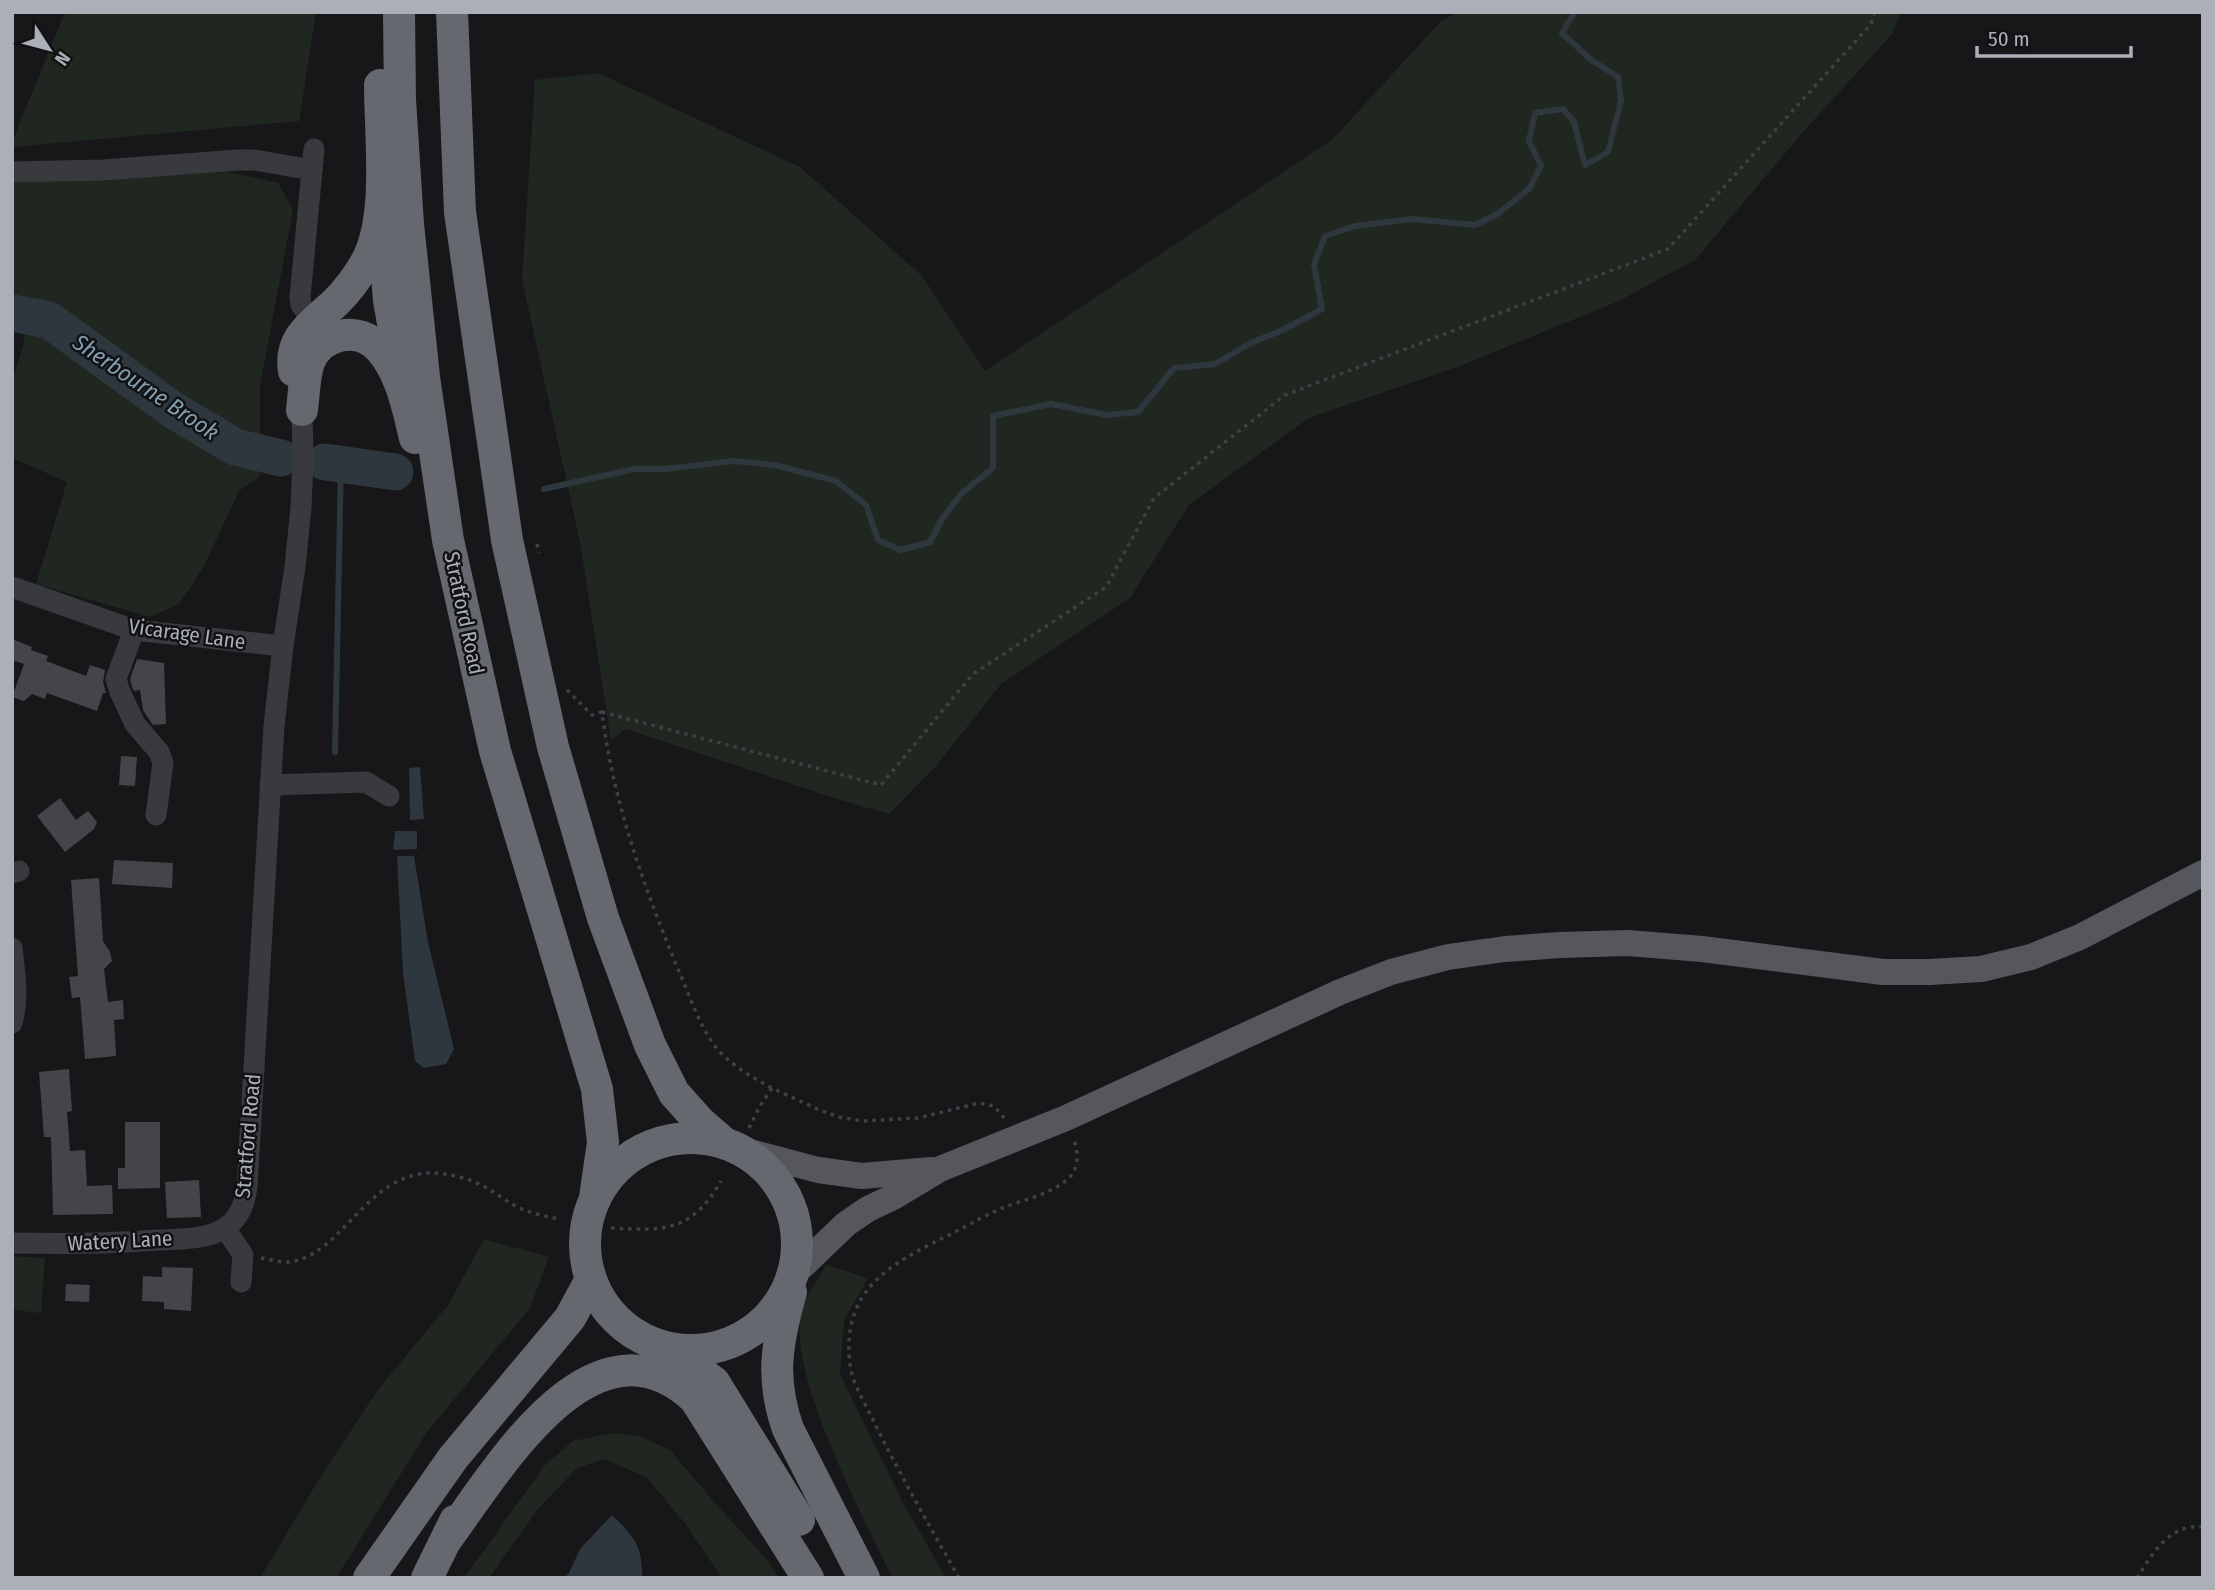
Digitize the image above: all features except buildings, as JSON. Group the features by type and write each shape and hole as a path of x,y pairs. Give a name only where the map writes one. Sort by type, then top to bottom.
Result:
{"highway":[{"path":"381,12 381,202 389,300 439,558 460,641 495,751"},
{"name":"Stratford Road","path":"399,12 400,100 408,224 424,377 448,540 495,751 597,1089 603,1142 595,1198"},
{"path":"452,12 461,226 507,540 553,747 603,918 650,1045 674,1093 699,1121 737,1141 776,1181 789,1202 797,1224 799,1248 776,1359 781,1410 788,1429 864,1578"},
{"path":"302,410 293,355 296,343 313,321 342,295 366,261 375,242 381,202"},
{"path":"302,410 308,365 313,355 330,339 342,335 358,335 369,339 381,350 407,401"},
{"path":"737,1141 681,1137 657,1142 612,1174 595,1198 588,1234 589,1283 603,1307 615,1320 714,1382 806,1532 830,1578"},
{"path":"427,1578 474,1480 511,1427 548,1386 571,1368 599,1354 707,1347 740,1336 757,1325 794,1280"},
{"path":"369,1578 445,1469 570,1318 589,1283"},
{"path":"446,1541 520,1440 550,1408 584,1382 611,1372 633,1370 670,1379 695,1398 808,1578"}],"main road":[{"path":"794,1280 846,1224 940,1170 1066,1118 1340,992 1391,972 1448,957 1546,946 1628,943 1702,948 1883,972 1981,969 2031,957 2080,937 2203,873"},
{"path":"737,1141 818,1170 862,1175 940,1170"}],"street":[{"path":"12,172 103,170 239,160 313,160 300,297 313,321"},
{"name":"Stratford Road","path":"225,1228 242,1208 247,1187 270,785 283,646 301,507 302,410"},
{"name":"Vicarage Lane","path":"12,587 134,630 283,646"},
{"path":"134,630 116,679 135,724 159,752 163,762 156,815"},
{"path":"270,785 366,782 389,796"},
{"path":"12,948 16,982 12,1023"},
{"path":"225,1228 243,1255 241,1282"},
{"name":"Watery Lane","path":"12,1243 90,1245 139,1242 198,1237 225,1228"}],"path":[{"path":"564,687 592,715 602,712 881,785 972,674 1107,587 1154,498 1285,395 1668,249 1871,23 1875,12"},
{"path":"537,544 539,556"},
{"path":"602,712 606,746 635,858 691,998 719,1051 747,1074 772,1088 839,1117 862,1121 918,1118 979,1103 994,1106 1017,1138"},
{"path":"737,1141 772,1088"},
{"path":"959,1578 892,1458 855,1383 850,1364 852,1321 869,1287 891,1266 998,1210 1046,1192 1069,1178 1078,1160 1066,1118"},
{"path":"243,1255 283,1262 301,1259 328,1242 377,1193 390,1184 418,1174 447,1174 467,1179 484,1186 521,1209 558,1219"},
{"path":"611,1228 655,1230 681,1223 713,1196 721,1181"},
{"path":"2137,1578 2150,1558 2171,1535 2181,1529 2203,1527"}],"shaded area":[{"path":"65,12 316,12 299,121 12,147"},
{"path":"1459,12 1900,12 1893,33 1803,132 1695,260 1619,301 1460,366 1309,418 1189,505 1130,598 1001,684 935,767 889,814 626,729 611,740 580,542 522,280 535,80 598,73 800,167 922,276 985,371 1333,139 1441,21"},
{"path":"229,172 278,183 293,209 260,387 260,476 239,491 203,568 179,604 150,617 36,584 67,482 12,458 12,381 24,343 26,317 12,313 12,182"},
{"path":"420,767 424,819 410,820 409,768"},
{"path":"395,831 417,831 417,849 393,850"},
{"path":"397,856 414,856 428,942 454,1049 446,1064 424,1068 415,1061 403,973"},
{"path":"484,1239 549,1257 530,1308 427,1432 336,1578 260,1578 319,1479 377,1391 448,1305"},
{"path":"12,1256 45,1258 41,1313 12,1310"},
{"path":"826,1265 868,1278 844,1321 840,1374 901,1499 946,1578 892,1578 829,1443 804,1366 799,1333 803,1307"},
{"path":"612,1433 640,1436 670,1450 768,1561 779,1578 722,1578 684,1522 646,1477 604,1459 577,1468 538,1509 489,1578 464,1578 545,1465 573,1441"},
{"path":"612,1515 636,1543 641,1558 642,1578 564,1578 580,1549"}],"waterway":[{"name":"Sherbourne Brook","path":"544,489 634,469 664,469 734,461 775,465 836,481 866,505 878,540 900,550 930,542 942,519 962,493 993,468 993,416 1051,404 1107,415 1138,412 1174,368 1215,364 1251,343 1322,309 1314,264 1325,236 1355,226 1412,219 1475,225 1497,214 1529,189 1541,166 1529,141 1535,113 1563,109 1574,122 1585,165 1608,152 1621,101 1618,77 1590,59 1562,33 1575,12"},
{"name":"Sherbourne Brook","path":"12,313 49,320 173,410 235,447 281,458"},
{"name":"Sherbourne Brook","path":"325,462 395,472"},
{"path":"335,752 341,464"}]}
